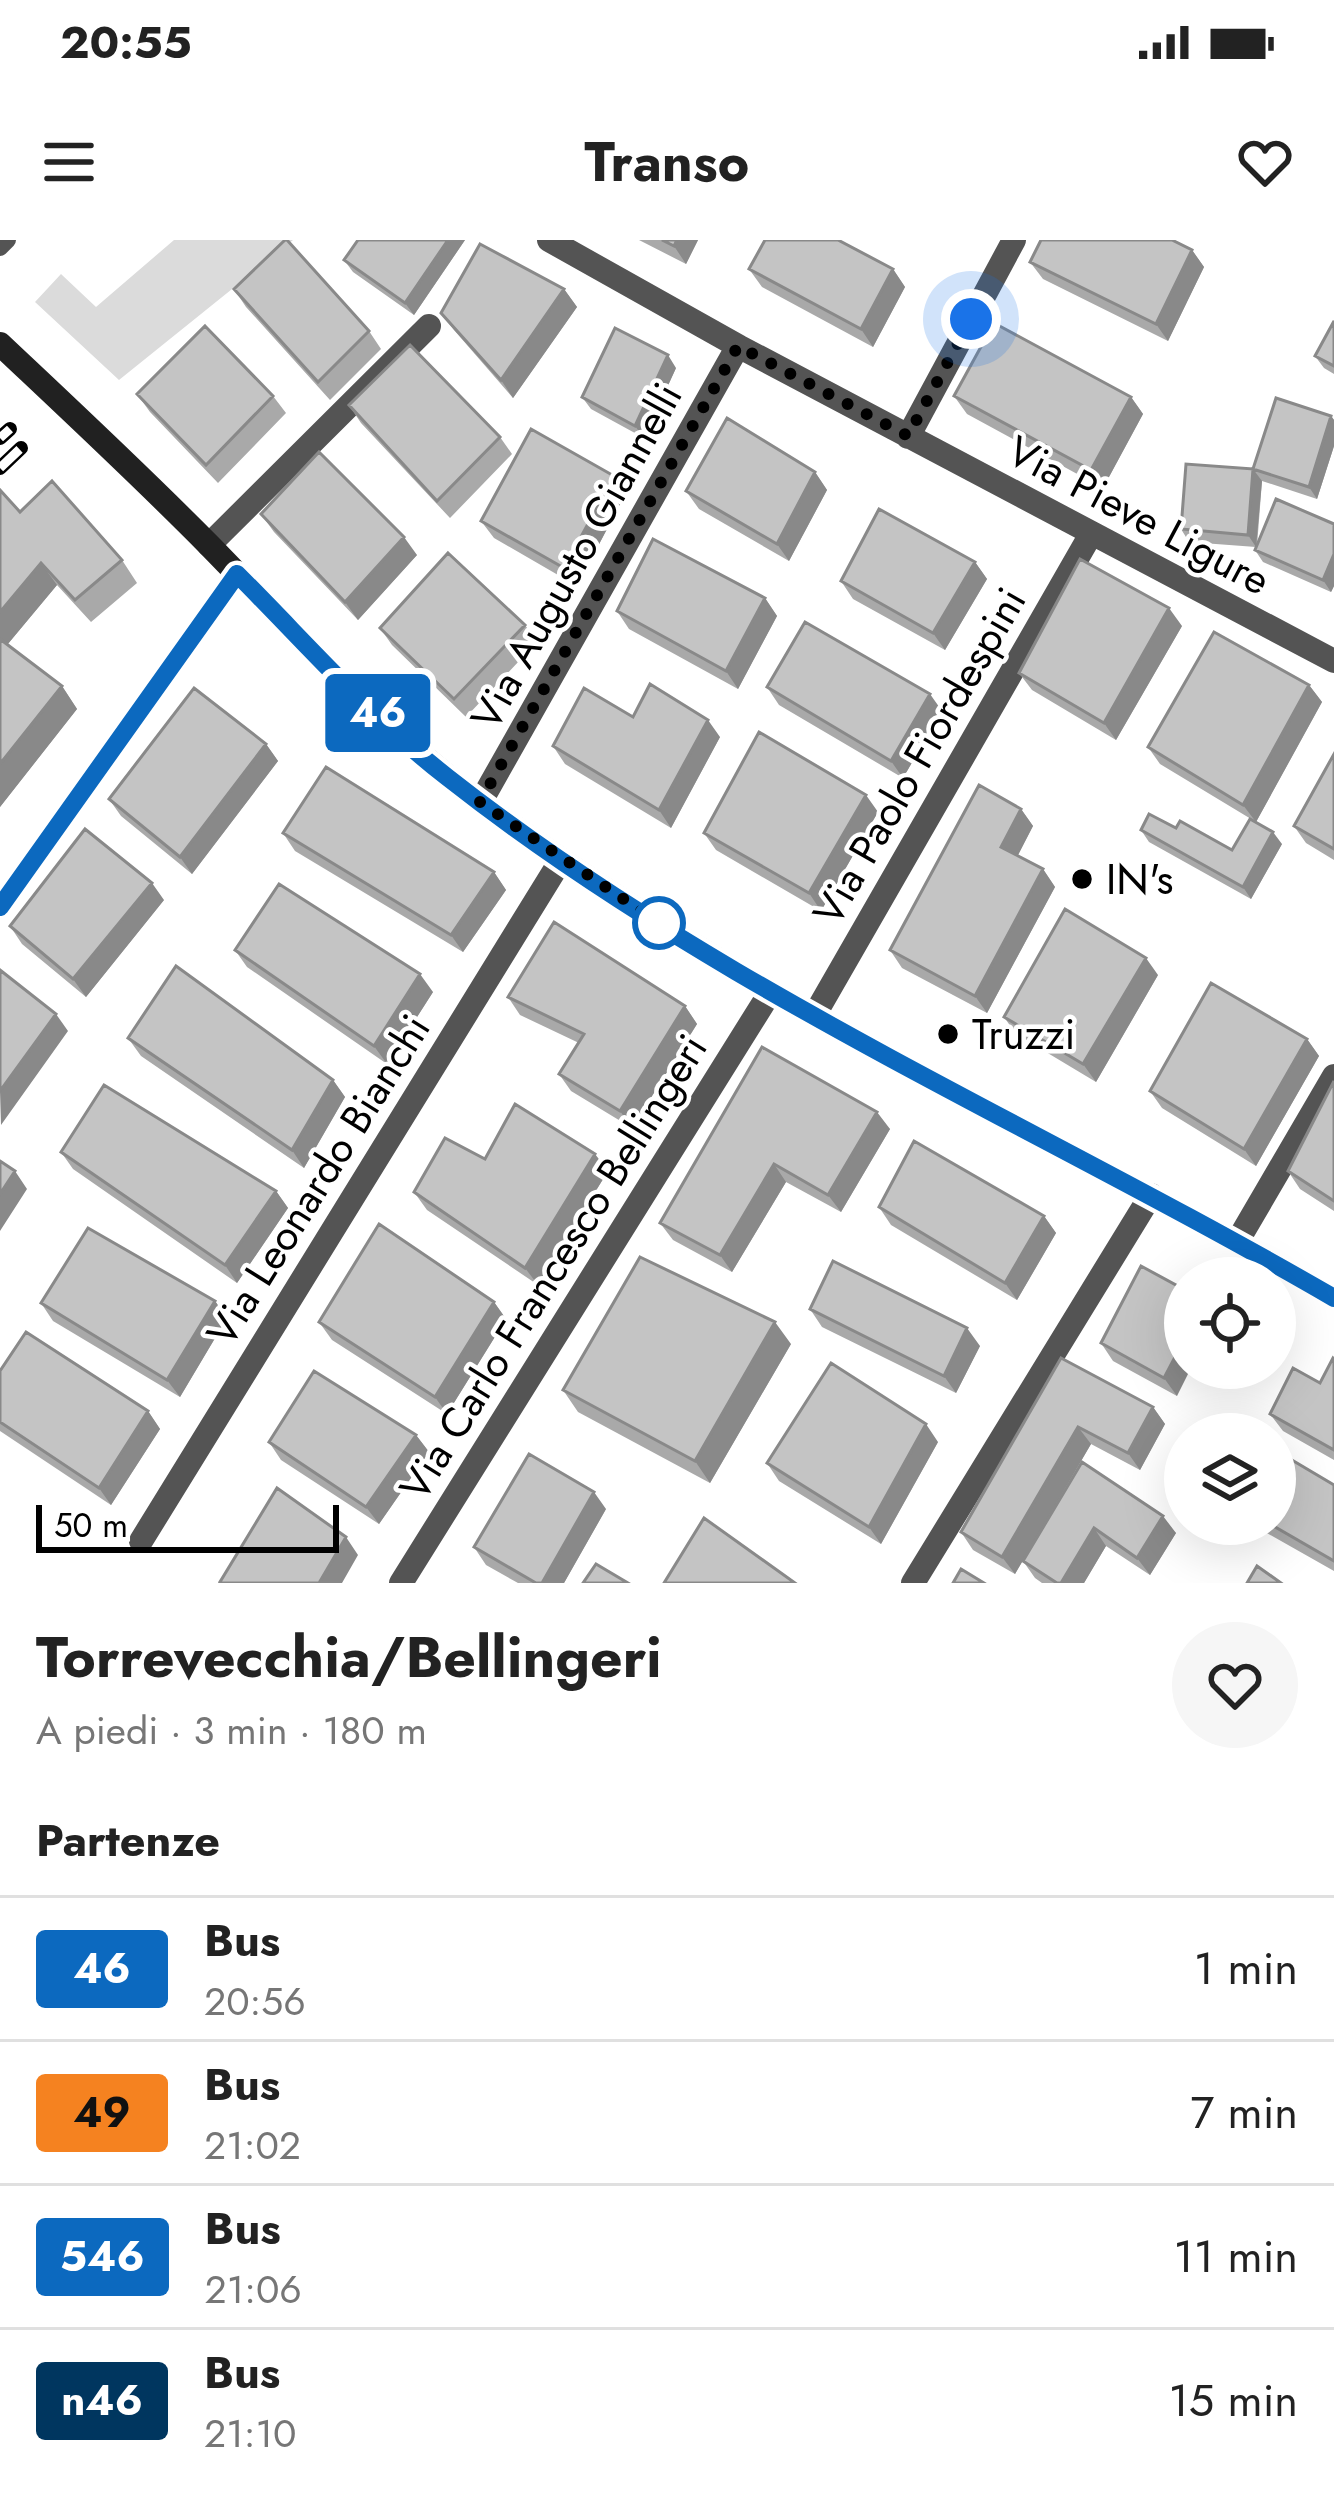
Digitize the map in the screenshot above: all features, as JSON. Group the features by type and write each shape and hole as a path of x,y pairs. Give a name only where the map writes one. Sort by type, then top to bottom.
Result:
{"main road":[{"path":"1,346 416,751 561,860 814,1016 1334,1298"}],"street":[{"name":"Via Pieve Ligure","path":"549,240 738,346 1334,661"},
{"path":"908,436 1014,240"},
{"path":"209,545 429,326"},
{"name":"Via Augusto Giannelli","path":"480,802 738,346"},
{"name":"Via Paolo Fiordespini","path":"814,1016 1091,534"},
{"path":"0,907 237,574"},
{"name":"Via Leonardo Bianchi","path":"141,1540 561,860"},
{"name":"Via Carlo Francesco Bellingeri","path":"401,1583 771,991"},
{"path":"1237,1242 1334,1076"},
{"path":"913,1583 1151,1195"}],"lane":[{"path":"0,247 8,240"}],"shaded area":[{"path":"174,240 293,240 119,380 35,302 61,274 96,307"}],"building":[{"path":"285,240 369,331 318,382 234,289"},
{"path":"358,240 448,240 405,303 344,260"},
{"path":"765,240 838,240 893,269 861,329 749,269"},
{"path":"1041,240 1172,240 1192,250 1156,324 1030,262"},
{"path":"480,244 564,289 501,380 441,313"},
{"path":"1334,321 1334,366 1315,356"},
{"path":"994,323 1131,397 1091,470 954,396"},
{"path":"205,326 273,396 206,465 137,394"},
{"path":"615,328 668,355 635,426 582,397"},
{"path":"410,345 500,437 437,501 349,405"},
{"path":"1276,398 1331,416 1309,487 1253,469"},
{"path":"727,418 815,472 777,544 686,491"},
{"path":"531,429 614,476 564,568 481,521"},
{"path":"319,452 404,537 345,602 261,514"},
{"path":"1186,464 1253,469 1248,535 1181,529"},
{"path":"52,481 122,560 75,600 41,563 0,612 0,490 20,512"},
{"path":"1276,499 1334,524 1334,554 1323,580 1255,550"},
{"path":"879,509 975,562 933,633 841,581"},
{"path":"653,539 765,598 726,671 617,611"},
{"path":"448,553 525,625 454,699 380,628"},
{"path":"1080,559 1169,608 1104,723 1019,673"},
{"path":"805,622 930,694 891,761 767,687"},
{"path":"1214,632 1309,685 1243,805 1148,747"},
{"path":"0,639 62,686 0,764"},
{"path":"650,684 708,720 659,810 553,746 584,688 633,717"},
{"path":"194,688 266,744 180,857 109,799"},
{"path":"759,732 866,795 809,893 704,833"},
{"path":"1334,754 1334,849 1294,826"},
{"path":"326,767 494,872 451,935 283,833"},
{"path":"979,785 1021,809 1001,847 1043,869 975,996 890,950"},
{"path":"1149,814 1176,828 1180,821 1232,850 1250,819 1273,832 1243,887 1141,830"},
{"path":"85,829 152,883 73,979 10,926"},
{"path":"279,884 420,974 374,1046 235,950"},
{"path":"1065,909 1146,958 1083,1064 1004,1017"},
{"path":"554,922 685,1006 620,1111 559,1074 584,1034 508,997"},
{"path":"176,966 333,1080 292,1150 128,1038"},
{"path":"0,970 56,1014 0,1091"},
{"path":"1211,983 1307,1039 1244,1149 1150,1091"},
{"path":"762,1047 877,1112 828,1195 774,1164 720,1255 660,1223"},
{"path":"1334,1081 1334,1201 1288,1171"},
{"path":"104,1085 276,1191 225,1265 61,1152"},
{"path":"515,1104 595,1154 525,1268 414,1192 445,1138 485,1159"},
{"path":"914,1141 1044,1216 1005,1283 879,1207"},
{"path":"0,1161 15,1171 0,1194"},
{"path":"379,1224 494,1302 435,1397 319,1322"},
{"path":"88,1228 215,1301 167,1380 41,1303"},
{"path":"640,1257 775,1322 695,1461 563,1390"},
{"path":"833,1261 967,1328 944,1376 810,1309"},
{"path":"1141,1266 1164,1279 1164,1378 1101,1343"},
{"path":"26,1332 148,1411 99,1488 0,1422 0,1371"},
{"path":"1061,1358 1153,1407 1128,1453 1078,1427 1002,1557 961,1532"},
{"path":"1333,1358 1334,1450 1296,1429 1296,1413 1270,1413 1282,1389 1296,1389 1296,1370 1320,1383"},
{"path":"831,1363 926,1424 869,1527 767,1463"},
{"path":"314,1371 416,1435 366,1507 269,1442"},
{"path":"529,1454 594,1492 542,1583 474,1547"},
{"path":"1082,1462 1163,1516 1137,1558 1094,1528 1057,1583 1023,1561"},
{"path":"1296,1462 1334,1485 1334,1561 1296,1539"},
{"path":"277,1488 346,1537 319,1583 220,1582"},
{"path":"704,1518 795,1583 664,1583"},
{"path":"596,1564 628,1583 583,1583"},
{"path":"1257,1566 1281,1583 1247,1583"},
{"path":"961,1569 984,1583 953,1583"}],"railway":[{"path":"0,438 10,429"},
{"path":"0,468 21,448"}],"bus line":[{"name":"46","path":"0,907 237,574 443,775 561,860 814,1016 1334,1298"}],"place":[{"name":"IN's","path":"1082,879"},
{"name":"Truzzi","path":"948,1034"}],"route":[{"path":"659,923 480,802 738,346 908,436 971,319"}]}
